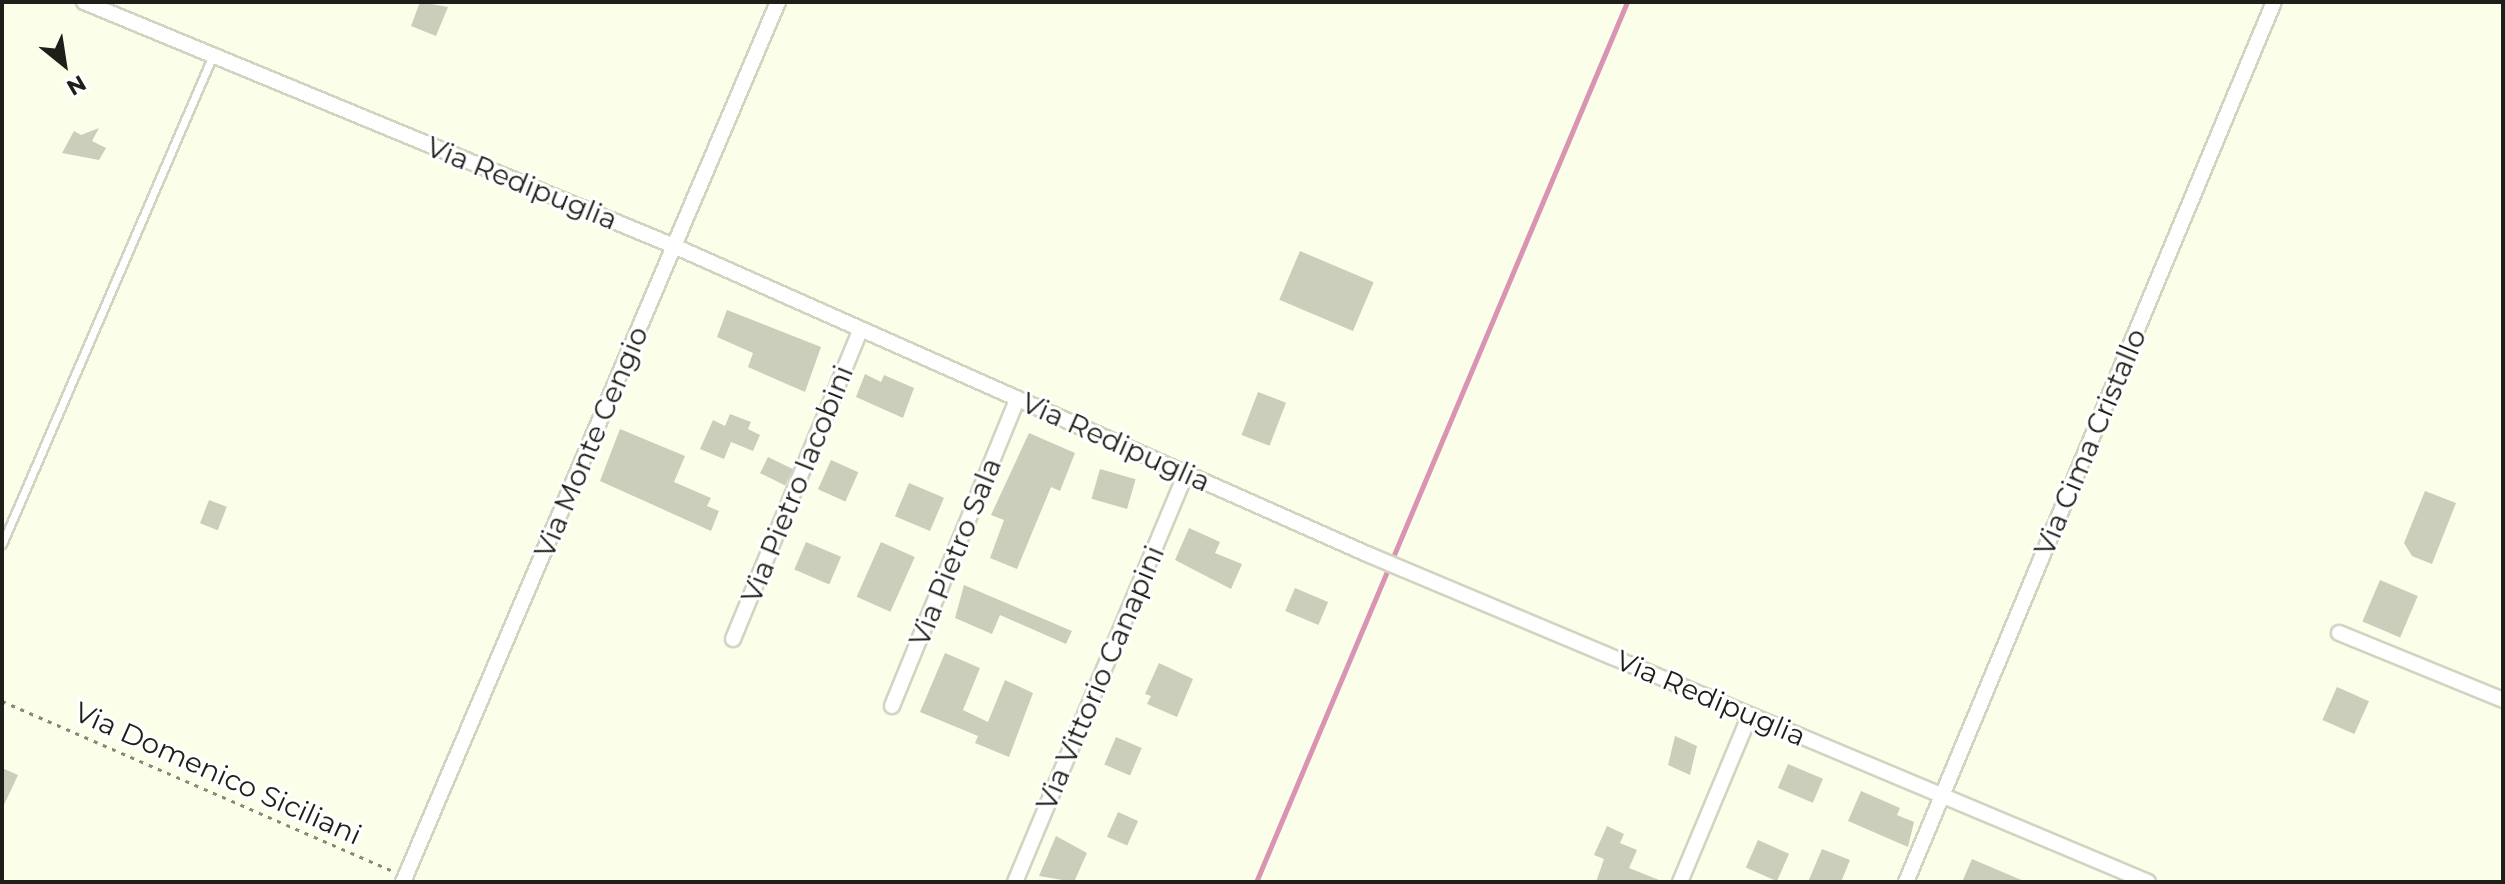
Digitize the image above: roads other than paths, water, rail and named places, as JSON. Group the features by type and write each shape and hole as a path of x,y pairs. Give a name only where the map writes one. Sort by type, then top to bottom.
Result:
{"street":[{"name":"Via Redipuglia","path":"84,2 674,246 1367,554 2148,882"},
{"name":"Via Monte Cengio","path":"404,879 778,2"},
{"name":"Via Cima Cristallo","path":"1906,882 2274,2"},
{"name":"Via Pietro Iacobini","path":"733,639 861,329"},
{"name":"Via Pietro Sala","path":"892,706 1017,399"},
{"name":"Via Vittorio Canapini","path":"1015,882 1186,474"},
{"path":"2339,633 2503,700"},
{"path":"1680,882 1750,715"}],"lane":[{"path":"2,544 213,55"}],"waterway":[{"path":"1256,882 1627,2"}]}
